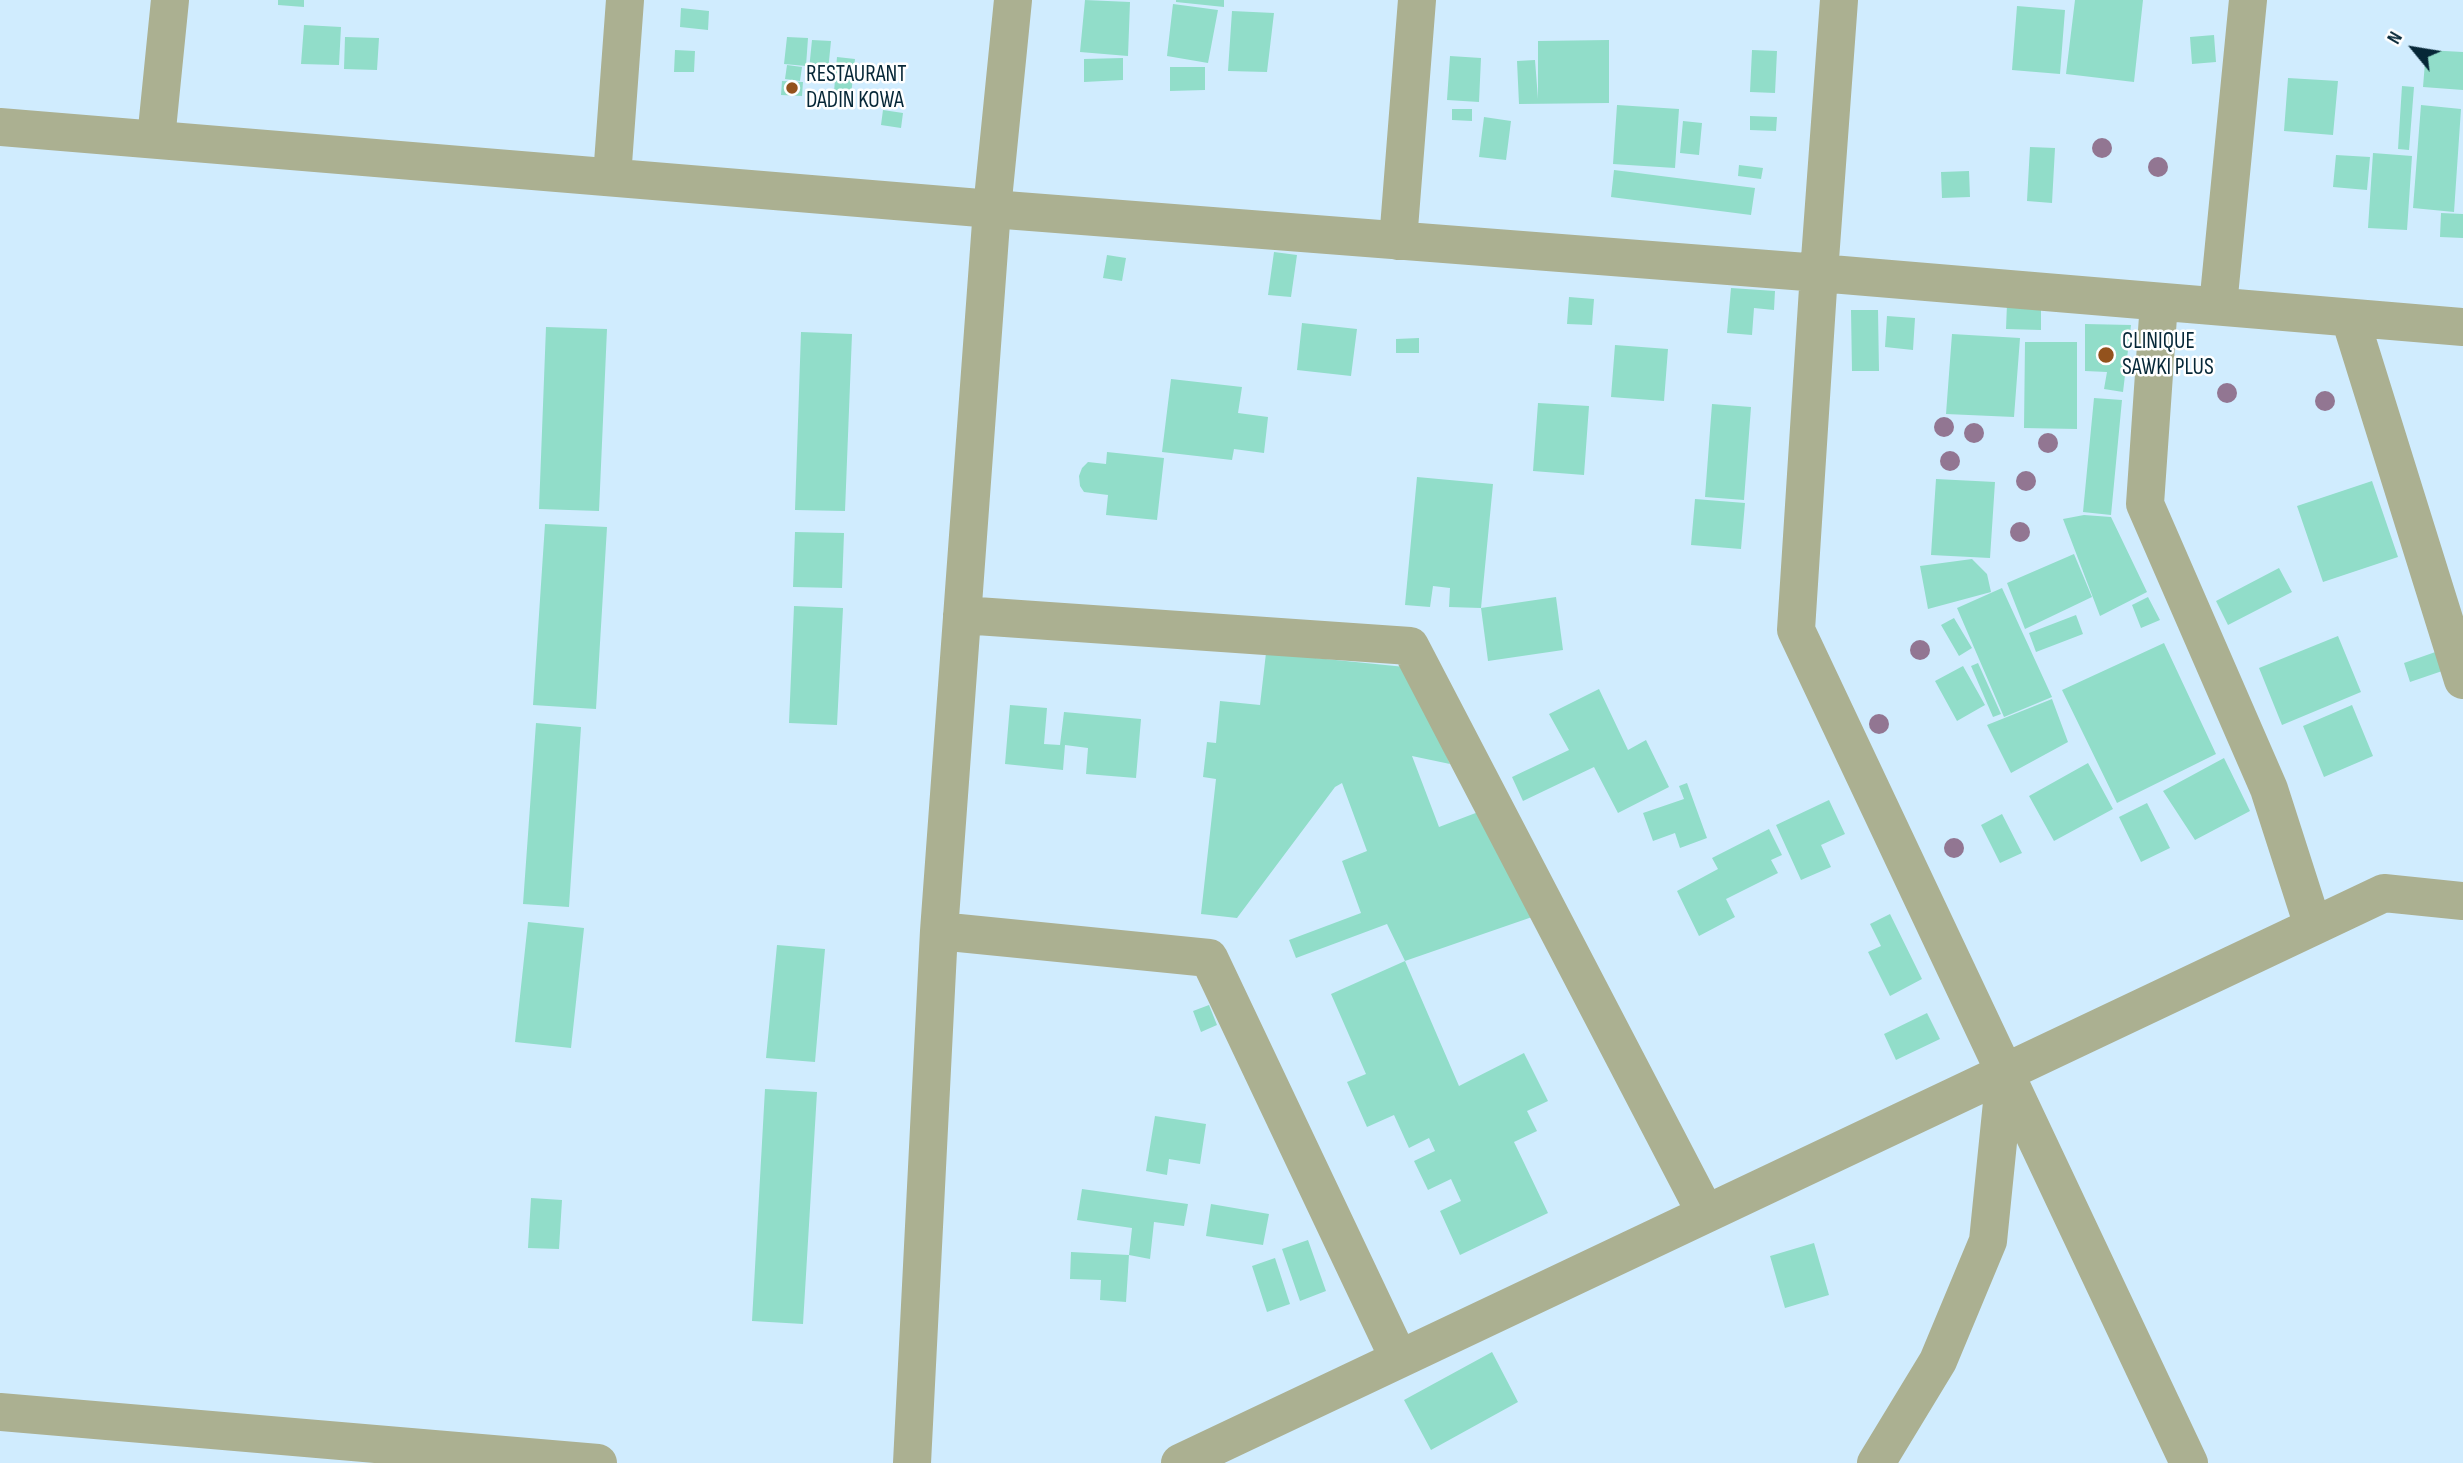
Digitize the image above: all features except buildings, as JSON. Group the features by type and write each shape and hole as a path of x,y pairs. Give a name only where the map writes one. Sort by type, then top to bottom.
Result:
{"street":[{"path":"156,139 170,0"},
{"path":"612,177 625,0"},
{"path":"912,1463 939,931 992,209 1013,0"},
{"path":"1398,241 1417,0"},
{"path":"1839,0 1796,630 2189,1463"},
{"path":"2218,306 2248,0"},
{"path":"0,127 2463,327"},
{"path":"2159,302 2145,504 2269,789 2313,926"},
{"path":"2350,318 2463,680"},
{"path":"962,615 1410,646 1706,1214"},
{"path":"1180,1463 2385,893 2463,901"},
{"path":"939,931 1209,958 1399,1359"},
{"path":"1876,1463 1938,1361 1988,1241 2005,1072"},
{"path":"0,1412 598,1463"}],"place":[{"name":"RESTAURANT DADIN KOWA","path":"792,88"},
{"name":"CLINIQUE SAWKI PLUS","path":"2106,355"}]}
